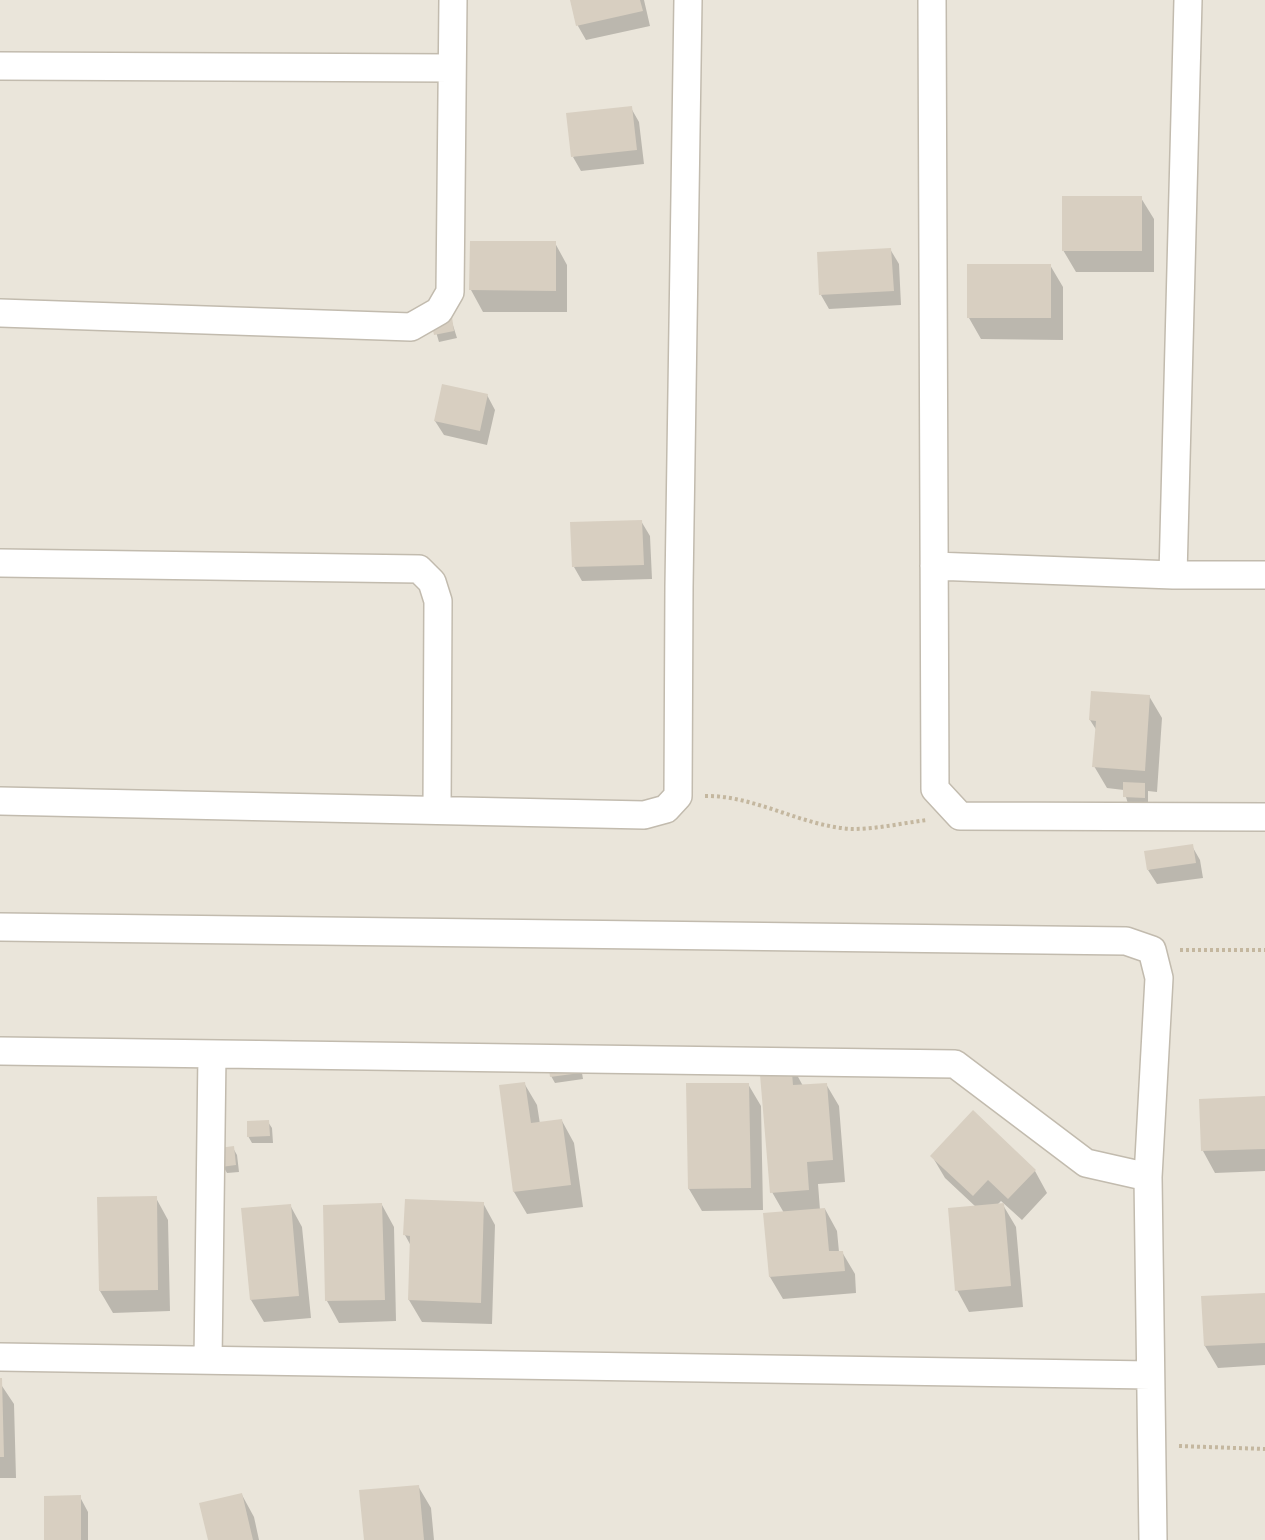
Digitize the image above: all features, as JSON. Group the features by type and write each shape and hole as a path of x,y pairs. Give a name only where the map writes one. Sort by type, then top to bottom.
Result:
{"street":[{"path":"0,313 411,327 439,311 450,292 453,0"},
{"path":"0,801 644,815 666,809 678,796 688,0"},
{"path":"932,0 935,789 960,816 1265,817"},
{"path":"1173,575 1188,0"},
{"path":"0,66 452,68"},
{"path":"0,563 419,569 432,582 438,601 437,810"},
{"path":"934,566 1173,575 1265,575"},
{"path":"0,927 1126,941 1152,950 1159,978 1148,1177 1153,1540"},
{"path":"0,1051 955,1064 1086,1163 1148,1177"},
{"path":"208,1360 212,1054"},
{"path":"0,1357 1150,1375"}],"path":[{"path":"678,796 722,795 797,818 853,829 960,816"},
{"path":"1152,950 1265,950"},
{"path":"1151,1445 1265,1449"}],"shaded area":[{"path":"0,0 1265,0 1265,1540 0,1540"}],"building":[{"path":"570,0 640,0 643,11 576,26"},
{"path":"632,106 637,150 571,157 566,113"},
{"path":"1062,196 1142,196 1142,251 1062,251"},
{"path":"470,241 556,241 556,291 469,290"},
{"path":"891,248 894,291 819,295 817,252"},
{"path":"967,264 1051,264 1051,318 967,318"},
{"path":"452,317 454,331 434,335 431,321"},
{"path":"442,384 488,394 480,431 434,421"},
{"path":"642,520 644,565 572,567 570,522"},
{"path":"1091,691 1150,695 1145,771 1092,767 1096,721 1089,720"},
{"path":"1123,782 1145,783 1145,798 1123,797"},
{"path":"1193,844 1196,863 1147,870 1144,851"},
{"path":"578,1058 580,1073 550,1077 548,1063"},
{"path":"791,1060 793,1085 827,1083 833,1160 807,1162 809,1190 770,1193 759,1063"},
{"path":"525,1082 531,1123 562,1119 571,1185 513,1192 499,1085"},
{"path":"686,1083 749,1083 751,1188 688,1189"},
{"path":"1265,1096 1265,1149 1201,1151 1199,1099"},
{"path":"973,1110 1036,1170 1008,1199 988,1180 973,1196 930,1156"},
{"path":"269,1120 270,1136 247,1137 247,1121"},
{"path":"234,1146 236,1165 221,1167 219,1148"},
{"path":"157,1196 158,1290 99,1291 97,1197"},
{"path":"405,1199 484,1202 481,1303 408,1300 410,1236 403,1235"},
{"path":"382,1203 385,1300 325,1301 323,1205"},
{"path":"1004,1203 1011,1286 955,1291 948,1208"},
{"path":"291,1204 299,1296 250,1300 241,1208"},
{"path":"825,1208 829,1251 843,1251 845,1271 769,1277 763,1213"},
{"path":"1265,1293 1265,1343 1204,1346 1201,1296"},
{"path":"0,1378 2,1378 4,1457 0,1457"},
{"path":"419,1485 424,1540 364,1540 359,1490"},
{"path":"242,1493 253,1540 208,1540 199,1503"},
{"path":"81,1495 81,1540 44,1540 44,1496"}]}
